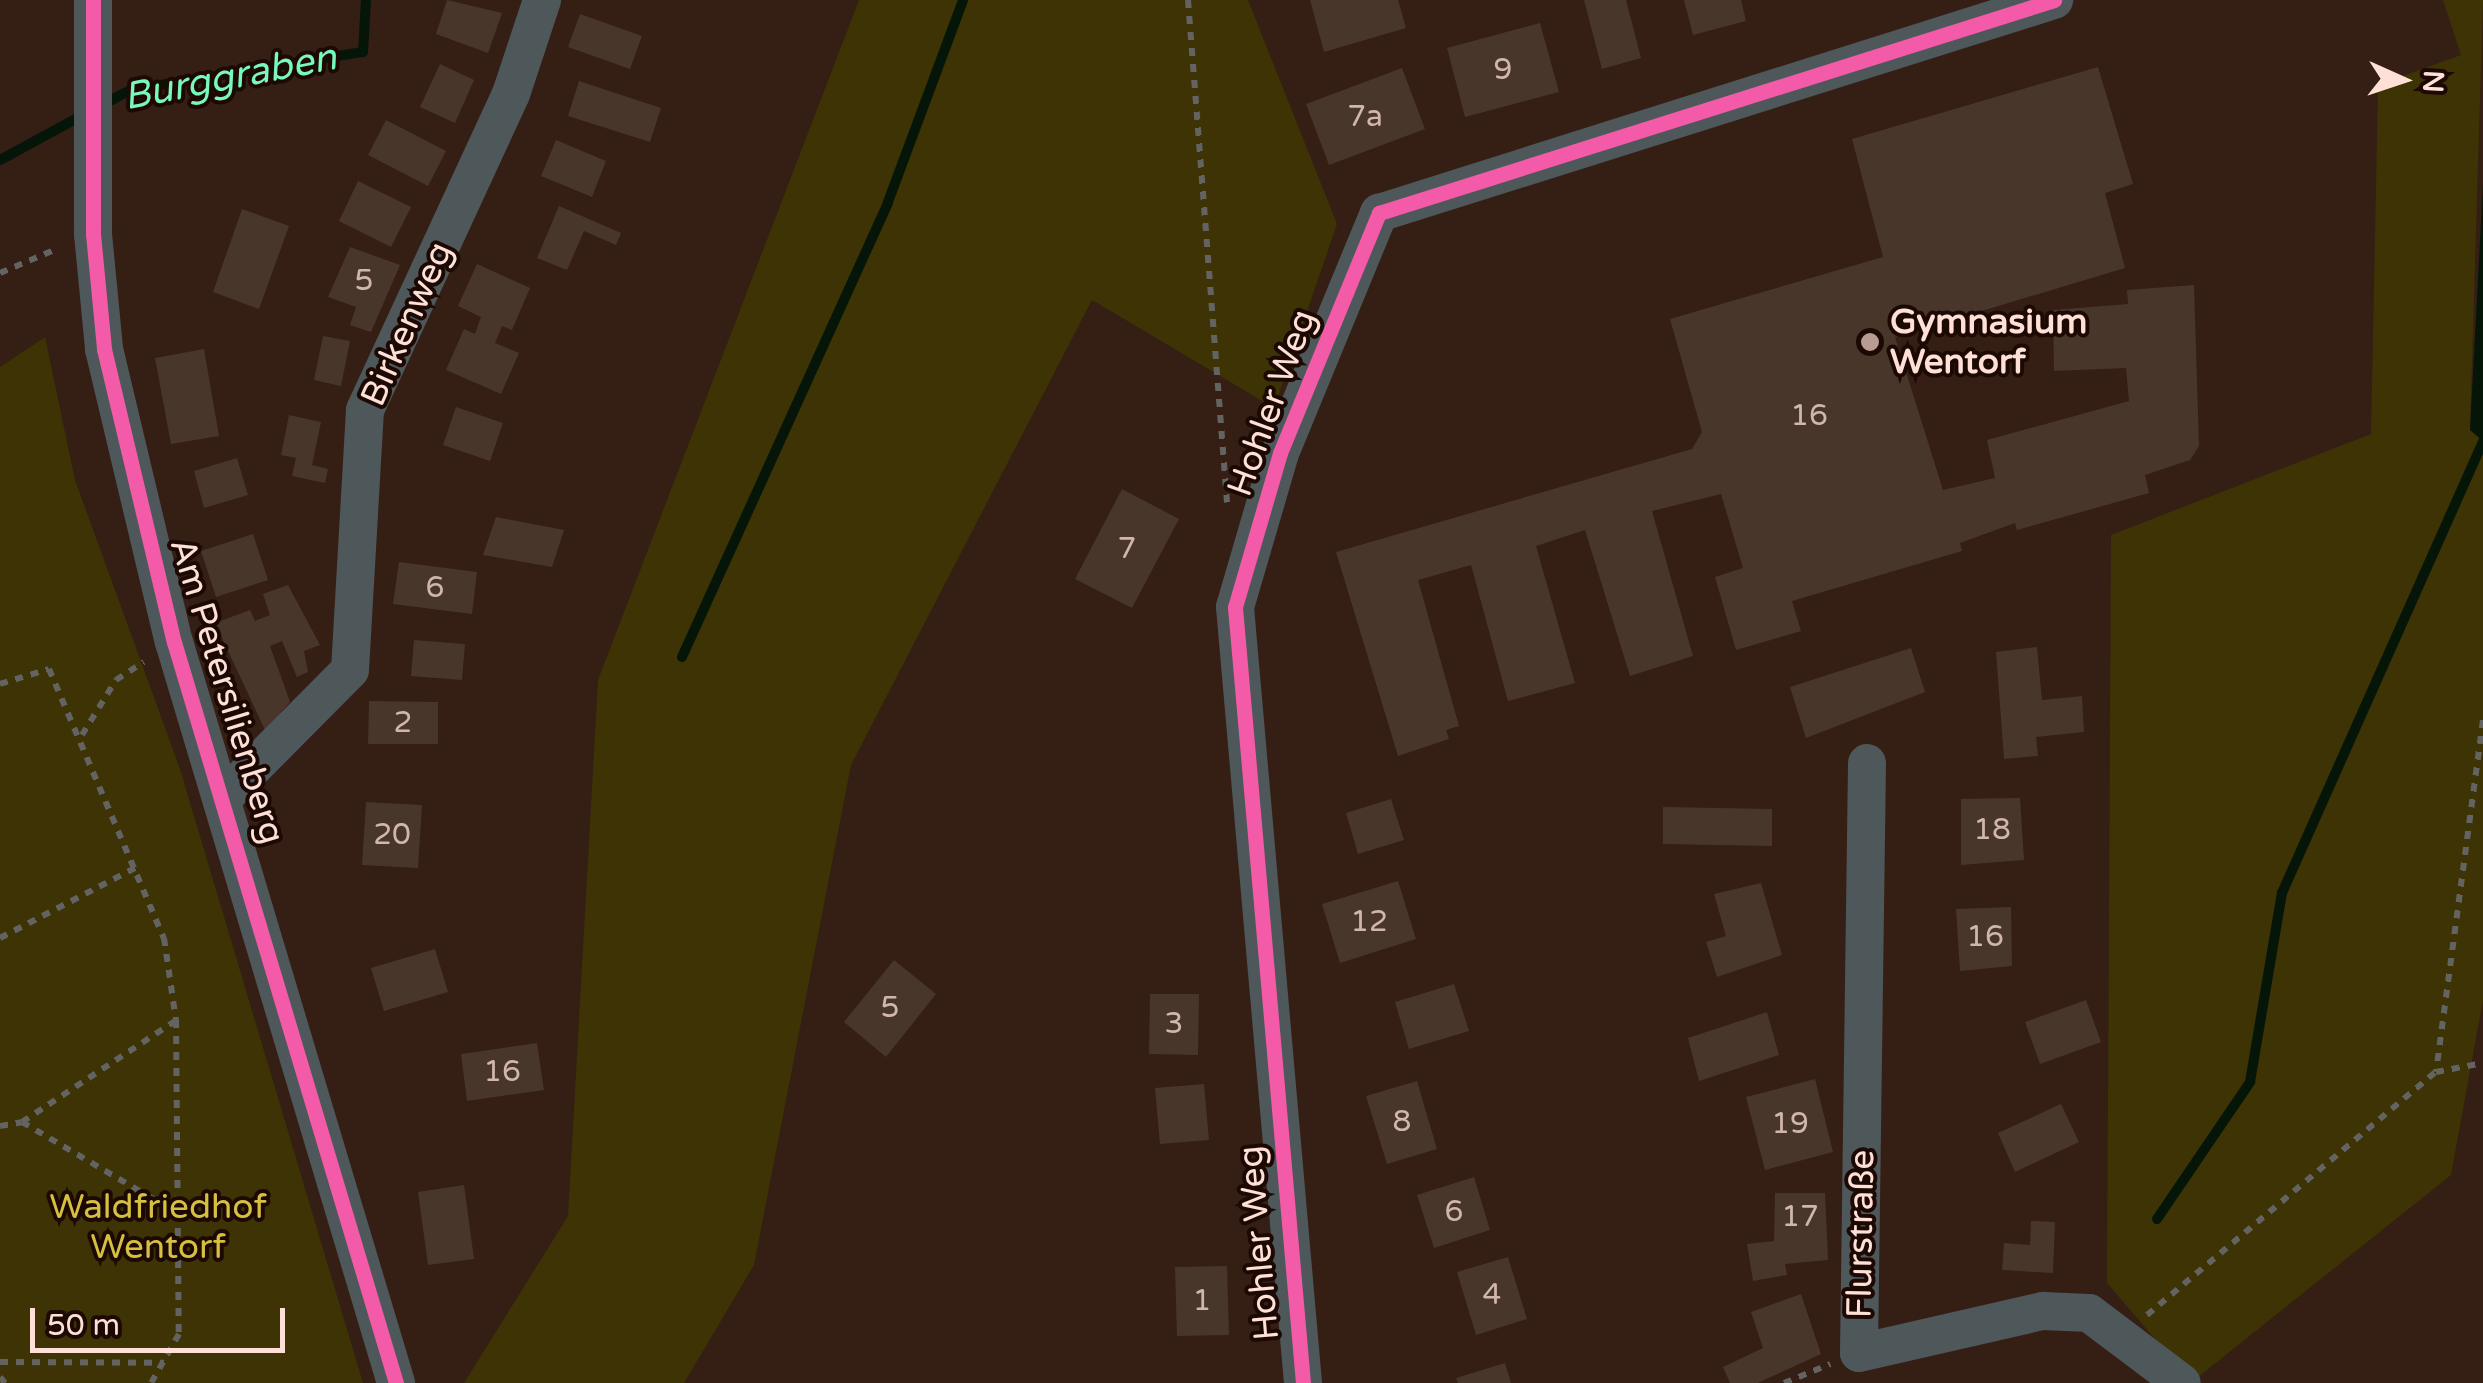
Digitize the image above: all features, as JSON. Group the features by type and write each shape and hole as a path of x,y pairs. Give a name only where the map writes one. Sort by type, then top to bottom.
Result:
{"street":[{"name":"Am Petersilienberg","path":"94,0 94,234 113,386 174,642 225,796 396,1383"},
{"name":"Birkenweg","path":"225,796 350,670 366,410 511,94 542,0"},
{"name":"Hohler Weg","path":"1302,1383 1236,607 1280,453 1379,213 2054,0"},
{"name":"Flurstraße","path":"1867,763 1859,1353 2043,1311 2090,1313 2182,1383"}],"path":[{"path":"1188,0 1228,509"},
{"path":"0,272 94,234"},
{"path":"82,734 116,680 149,658"},
{"path":"0,684 49,669 82,734 164,938 176,1020 179,1334 152,1383"},
{"path":"2436,1072 2483,720"},
{"path":"0,938 137,867"},
{"path":"0,1126 22,1122 176,1020"},
{"path":"2120,1338 2436,1072 2483,1063"},
{"path":"22,1122 179,1214"},
{"path":"1784,1383 1859,1353"},
{"path":"0,1362 164,1362"}],"green space":[{"path":"859,0 1248,0 1337,224 1274,408 1092,300 851,765 754,1265 684,1383 464,1383 568,1216 598,680"},
{"path":"2443,0 2483,0 2470,430 2483,441 2483,1000 2451,1175 2192,1382 2107,1283 2111,535 2371,434 2378,85 2461,55"},
{"name":"Waldfriedhof Wentorf","path":"45,337 75,480 180,769 363,1383 0,1383 0,367"}],"shaded area":[{"path":"2483,184 2483,441 2470,430"}],"building":[{"path":"447,0 502,13 488,53 436,34"},
{"path":"1310,0 1398,0 1406,28 1324,52"},
{"path":"1584,0 1626,0 1641,58 1602,69"},
{"path":"1684,0 1741,0 1746,21 1693,35"},
{"path":"580,14 642,36 630,69 568,47"},
{"path":"1540,23 1559,92 1465,117 1447,48"},
{"path":"440,64 474,80 455,123 420,107"},
{"name":"Gymnasium Wentorf","path":"2098,67 2133,184 2105,193 2125,268 1895,337 1943,490 1995,478 1987,440 2129,401 2126,368 2054,371 2053,310 2128,304 2127,290 2194,285 2199,446 2190,460 2145,475 2149,493 2017,530 2015,523 1960,543 1962,551 1792,601 1801,631 1736,650 1715,577 1743,568 1721,494 1652,511 1693,656 1630,676 1585,530 1536,546 1575,683 1508,701 1471,565 1418,580 1459,726 1446,730 1449,739 1398,756 1336,552 1692,449 1702,432 1670,319 1883,257 1852,139"},
{"path":"1402,68 1425,129 1329,165 1306,104"},
{"path":"579,81 661,108 650,142 568,116"},
{"path":"386,120 446,151 428,186 368,155"},
{"path":"556,140 606,161 592,197 541,176"},
{"path":"358,181 411,207 391,247 339,221"},
{"path":"559,206 621,233 616,245 584,231 567,270 537,258"},
{"path":"242,209 289,226 259,309 213,292"},
{"path":"350,247 400,265 371,332 350,325 356,307 328,297"},
{"path":"477,264 530,288 512,330 502,326 495,343 519,353 501,394 446,370 464,329 475,334 481,317 458,306"},
{"path":"323,336 350,341 341,386 314,380"},
{"path":"204,349 219,436 171,444 155,358"},
{"path":"456,407 503,423 490,461 443,445"},
{"path":"289,415 321,422 312,465 328,469 325,483 292,476 296,458 281,455"},
{"path":"237,458 248,495 204,508 194,471"},
{"path":"1122,489 1179,519 1132,608 1075,579"},
{"path":"496,517 564,530 552,567 483,555"},
{"path":"253,534 268,580 216,597 201,551"},
{"path":"399,562 477,572 472,614 393,604"},
{"path":"288,585 320,645 304,651 308,672 297,677 282,641 270,646 290,702 265,730 215,623 250,610 255,621 270,615 263,594"},
{"path":"414,640 465,644 462,680 411,676"},
{"path":"2037,647 2042,700 2082,696 2084,732 2036,737 2038,756 2004,759 1996,652"},
{"path":"1911,648 1925,692 1806,738 1790,687"},
{"path":"369,701 438,702 438,744 368,744"},
{"path":"2020,798 2024,860 1961,865 1961,799"},
{"path":"1391,799 1404,840 1358,854 1346,813"},
{"path":"366,802 422,805 418,868 362,865"},
{"path":"1663,807 1772,809 1772,846 1663,844"},
{"path":"1398,881 1416,939 1340,963 1322,904"},
{"path":"1761,883 1782,955 1717,977 1706,942 1726,936 1714,894"},
{"path":"2011,907 2012,966 1960,971 1956,909"},
{"path":"435,949 448,992 384,1011 371,968"},
{"path":"894,960 936,994 886,1057 844,1022"},
{"path":"1454,984 1469,1031 1409,1049 1395,1002"},
{"path":"1150,994 1199,994 1198,1055 1149,1054"},
{"path":"2086,1000 2101,1042 2040,1064 2025,1022"},
{"path":"1767,1012 1779,1055 1699,1081 1688,1038"},
{"path":"537,1043 544,1090 467,1101 461,1054"},
{"path":"1815,1079 1833,1152 1765,1170 1746,1097"},
{"path":"1417,1081 1437,1149 1387,1164 1366,1096"},
{"path":"1204,1084 1209,1140 1160,1144 1155,1088"},
{"path":"2061,1104 2079,1142 2015,1172 1998,1133"},
{"path":"1474,1177 1490,1230 1434,1248 1417,1195"},
{"path":"464,1185 474,1259 428,1265 418,1192"},
{"path":"1775,1193 1825,1193 1828,1260 1785,1264 1787,1275 1753,1281 1747,1244 1774,1241"},
{"path":"2031,1221 2055,1222 2053,1273 2002,1270 2004,1243 2030,1245"},
{"path":"1508,1257 1527,1319 1476,1335 1457,1272"},
{"path":"1227,1266 1229,1335 1177,1336 1175,1267"},
{"path":"1801,1294 1821,1354 1758,1383 1730,1383 1723,1367 1763,1348 1751,1312"},
{"path":"1505,1363 1511,1383 1458,1383 1456,1378"}],"waterway":[{"name":"Burggraben","path":"102,105 130,90 363,52 366,0"},
{"path":"682,657 888,202 963,0"},
{"name":"Burggraben","path":"0,160 83,115"},
{"path":"2157,1219 2250,1082 2282,893 2483,442"}],"cycle path":[{"path":"93,0 93,234 104,349 174,642 396,1383"},
{"path":"1303,1383 1235,607 1280,453 1379,213 2054,0"}],"place":[{"name":"Gymnasium Wentorf","path":"1870,342"}]}
